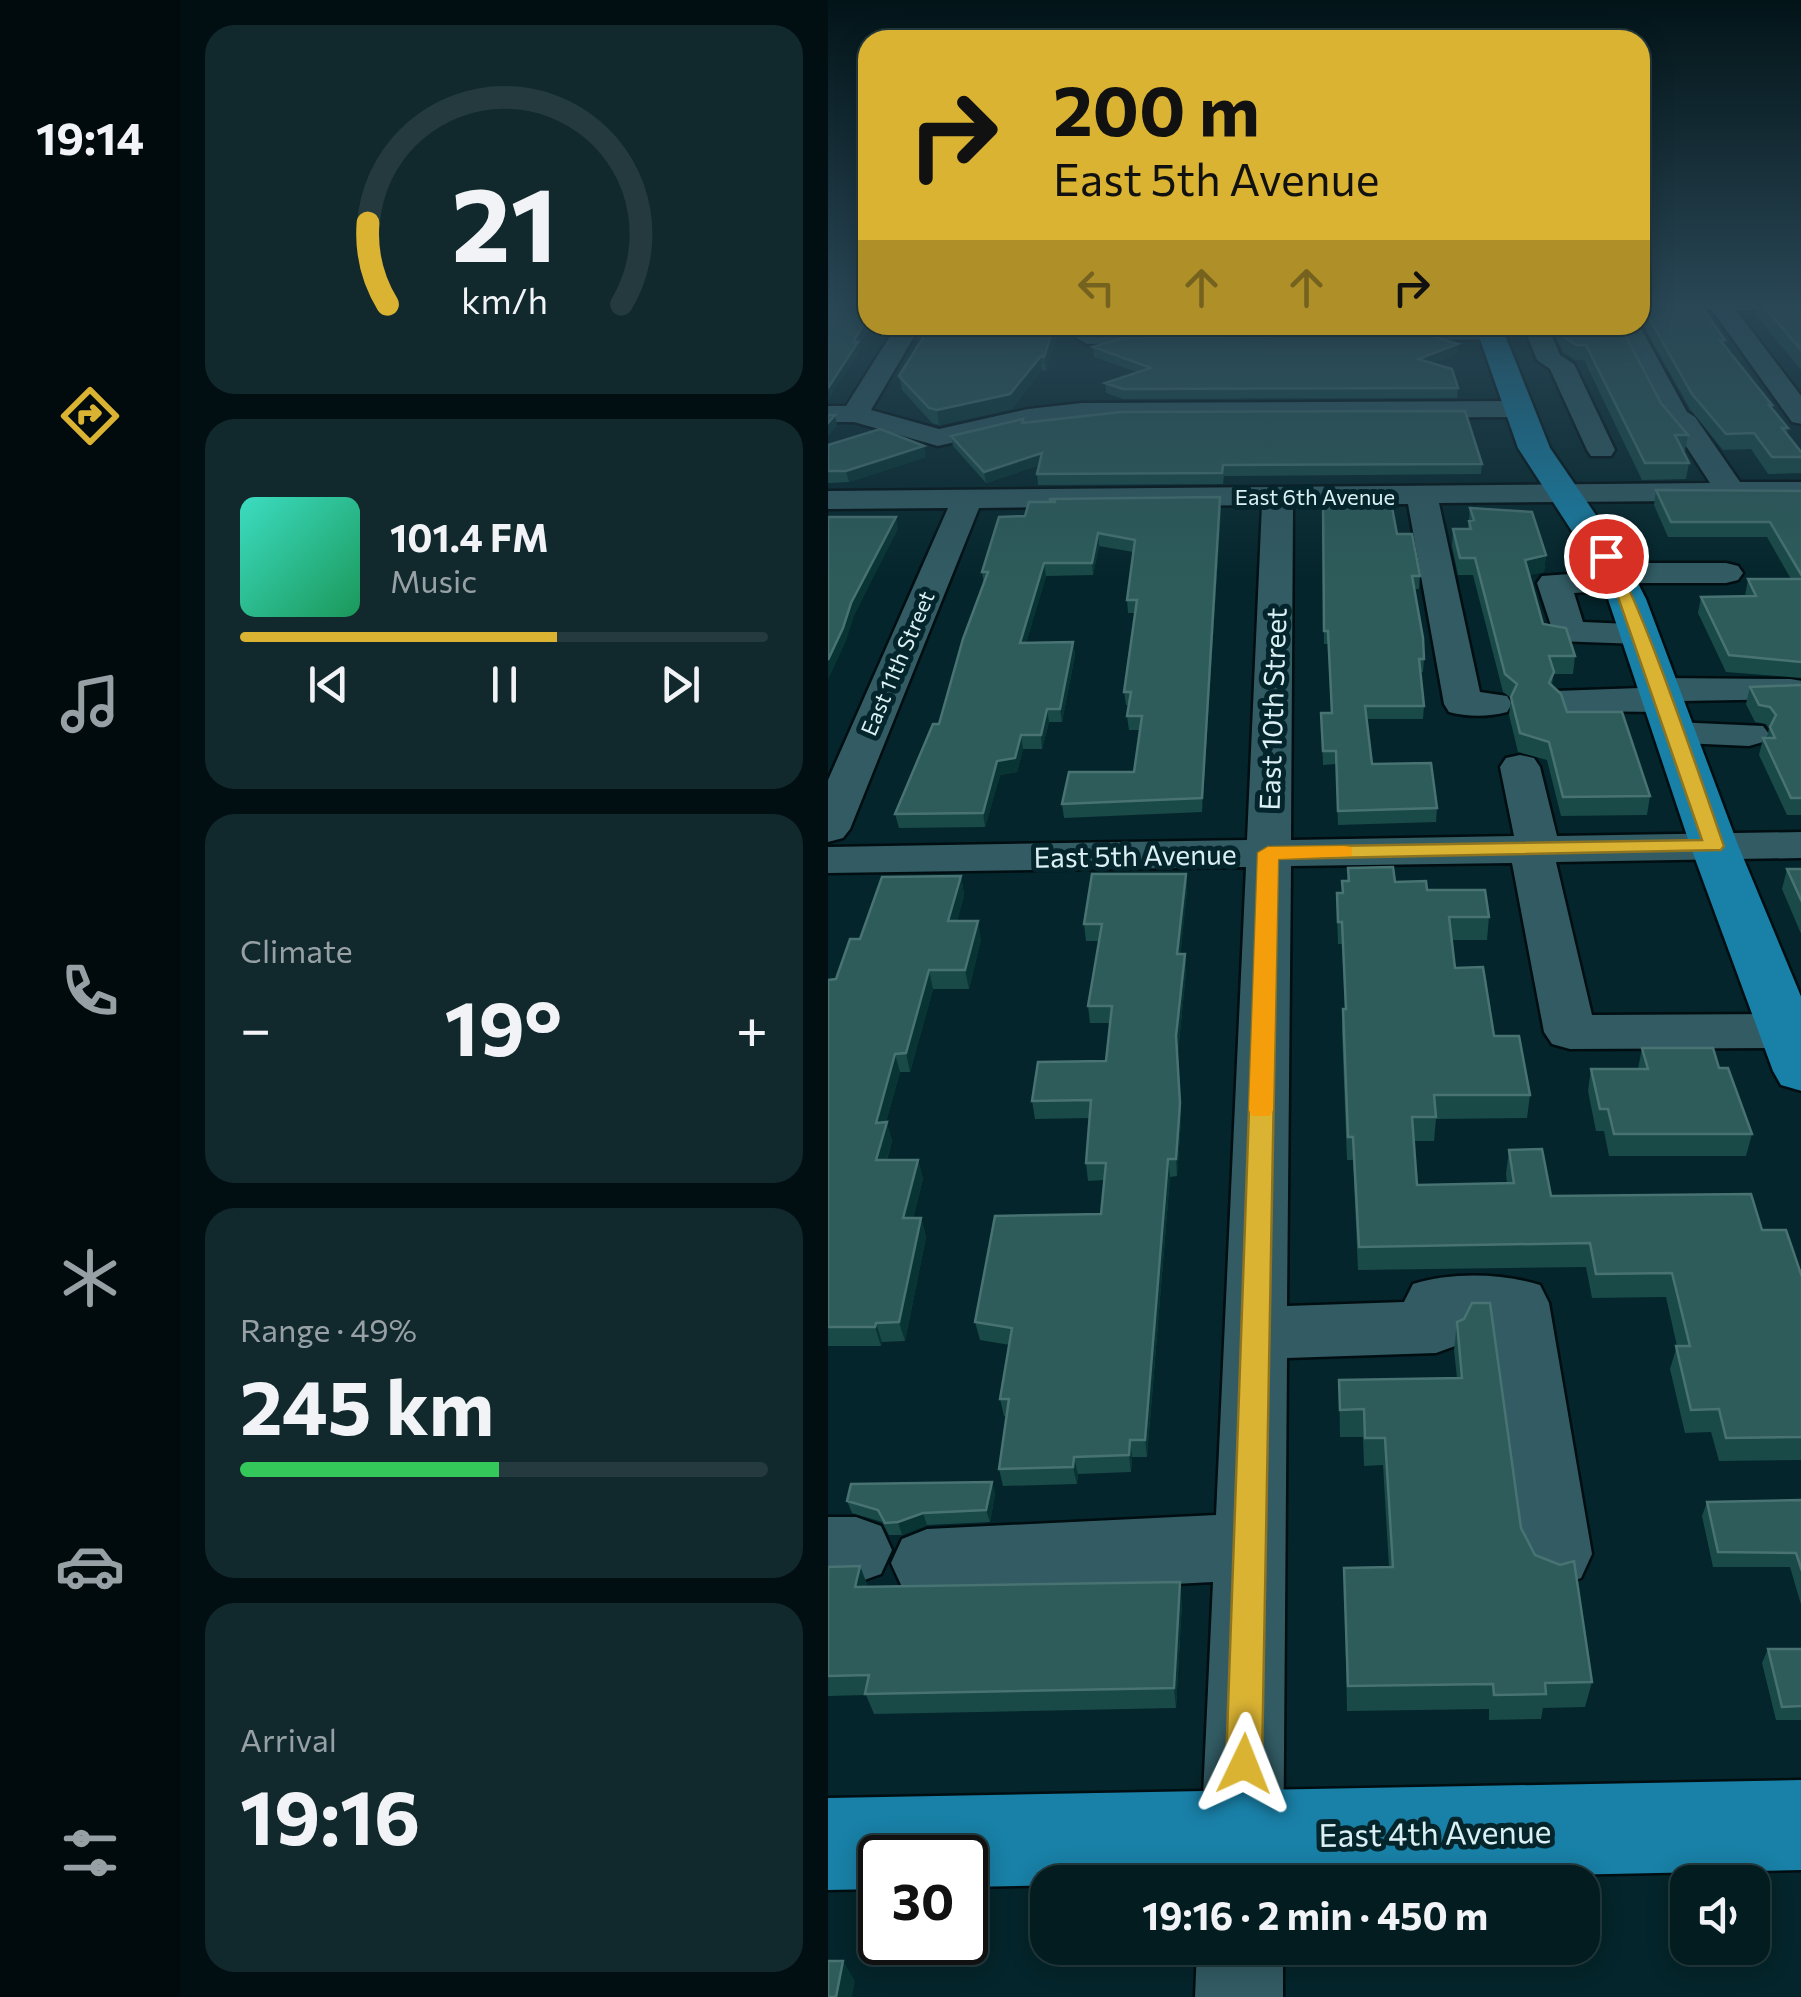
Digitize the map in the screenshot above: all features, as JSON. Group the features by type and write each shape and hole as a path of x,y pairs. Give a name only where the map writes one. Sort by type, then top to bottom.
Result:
{"main road":[{"path":"1514,395 1536,451 1563,494 1609,553 1714,846 1789,1016"},
{"name":"East 4th Avenue","path":"828,1844 1241,1859 1802,1825"}],"street":[{"path":"1056,413 1064,395"},
{"path":"1576,395 1602,450 1625,480 1655,479"},
{"path":"1664,395 1731,492"},
{"path":"1787,395 1802,416"},
{"path":"842,414 938,438 1056,413 1519,410"},
{"path":"917,498 936,455 938,438"},
{"path":"1536,451 1602,450"},
{"name":"East 6th Avenue","path":"828,500 1278,496 1441,504 1563,494 1802,491"},
{"name":"East 10th Street","path":"1241,1859 1278,496"},
{"name":"East 11th Street","path":"828,829 968,498"},
{"path":"1441,504 1463,704 1492,704"},
{"path":"1609,553 1554,583 1569,632 1639,633"},
{"path":"1533,557 1609,553 1726,573"},
{"path":"1665,708 1790,690"},
{"path":"1569,699 1665,708 1749,734"},
{"path":"1520,767 1570,1032 1789,1016"},
{"name":"East 5th Avenue","path":"828,860 1802,845"},
{"path":"1255,1333 1436,1327 1434,1302 1518,1304 1556,1554"},
{"path":"927,1563 1250,1547"},
{"path":"1239,1997 1240,1965"}],"building":[{"path":"917,395 1005,395 937,410 929,408"},
{"path":"1611,395 1657,395 1688,435 1675,435 1689,463 1645,463"},
{"path":"1693,395 1764,395 1788,428 1782,428 1802,457 1772,457 1754,433 1726,434"},
{"path":"1465,411 1482,464 1223,465 1222,473 1037,474 1042,453 984,472 951,436 1023,419 1022,423 1121,412"},
{"path":"880,429 924,446 846,471 828,471 828,445"},
{"path":"1656,490 1802,491 1802,576 1770,522 1671,522"},
{"path":"1220,497 1202,798 1062,804 1069,772 1134,772 1142,716 1127,716 1131,692 1124,692 1137,600 1127,600 1135,540 1098,533 1092,563 1044,563 1020,643 1073,642 1060,709 1047,709 1041,735 1021,735 1015,758 997,761 983,813 895,814 933,724 939,724 963,639 988,572 982,572 999,517 1025,516 1029,502 1056,502 1049,499"},
{"path":"1323,497 1390,497 1397,534 1412,534 1420,576 1412,576 1423,638 1424,659 1419,659 1424,706 1365,706 1372,764 1431,763 1437,808 1338,811 1336,751 1323,751 1321,713 1332,713 1328,631 1324,631"},
{"path":"1470,508 1532,512 1546,555 1525,560 1543,624 1566,628 1575,656 1549,656 1554,672 1549,683 1561,694 1567,712 1622,712 1650,796 1563,797 1549,742 1520,733 1511,697 1517,684 1505,674 1475,558 1460,558 1453,529 1471,529 1469,521 1474,520"},
{"path":"828,517 896,517 851,603 828,660"},
{"path":"1748,579 1802,579 1802,662 1729,655 1701,597 1756,596"},
{"path":"1802,685 1802,798 1791,798 1763,738 1775,738 1770,727 1776,715 1770,707 1759,705 1750,687"},
{"path":"1393,867 1395,882 1426,881 1427,890 1485,890 1489,917 1449,917 1455,968 1483,967 1494,1036 1519,1036 1530,1095 1434,1095 1436,1117 1412,1117 1417,1185 1514,1183 1509,1150 1542,1149 1551,1196 1751,1194 1762,1230 1786,1230 1802,1277 1802,1437 1726,1438 1719,1409 1691,1410 1676,1346 1690,1346 1672,1273 1596,1274 1590,1243 1359,1247 1353,1137 1348,1137 1346,1009 1337,893 1343,893 1342,881 1349,881 1348,868"},
{"path":"1787,869 1802,869 1802,902"},
{"path":"1092,874 1186,874 1177,954 1185,954 1176,1036 1180,1103 1176,1159 1168,1159 1145,1440 1130,1440 1129,1455 1074,1457 1073,1467 999,1469 1009,1399 1000,1399 1012,1328 975,1322 995,1216 1101,1214 1106,1163 1086,1163 1091,1100 1032,1101 1038,1062 1106,1061 1112,1006 1088,1006 1102,924 1084,924"},
{"path":"961,876 948,921 978,921 965,970 929,970 906,1053 895,1054 876,1123 887,1122 876,1160 918,1160 903,1218 921,1218 899,1322 876,1323 875,1327 828,1327 828,980 836,979 850,939 860,939 882,877"},
{"path":"1642,1048 1713,1048 1719,1068 1728,1068 1752,1134 1614,1134 1608,1109 1600,1109 1591,1069 1648,1069"},
{"path":"1472,1303 1490,1303 1521,1528 1535,1555 1560,1565 1574,1561 1592,1682 1545,1683 1546,1694 1494,1695 1493,1684 1348,1686 1344,1568 1393,1567 1385,1438 1365,1438 1364,1409 1340,1410 1339,1380 1462,1378 1457,1322 1464,1319"},
{"path":"992,1482 986,1510 923,1513 898,1522 885,1523 878,1510 847,1501 851,1484"},
{"path":"1802,1500 1802,1571 1796,1553 1718,1552 1707,1502"},
{"path":"860,1566 855,1587 1180,1582 1174,1688 865,1694 869,1675 828,1676 828,1567"},
{"path":"1768,1649 1802,1649 1802,1706 1782,1707"},
{"path":"828,1961 843,1961 836,1997 828,1997"}],"slow traffic":[{"path":"1261,1110 1268,853 1344,852"}],"route":[{"path":"1244,1764 1268,853 1714,846 1626,600 1606,556"}]}
